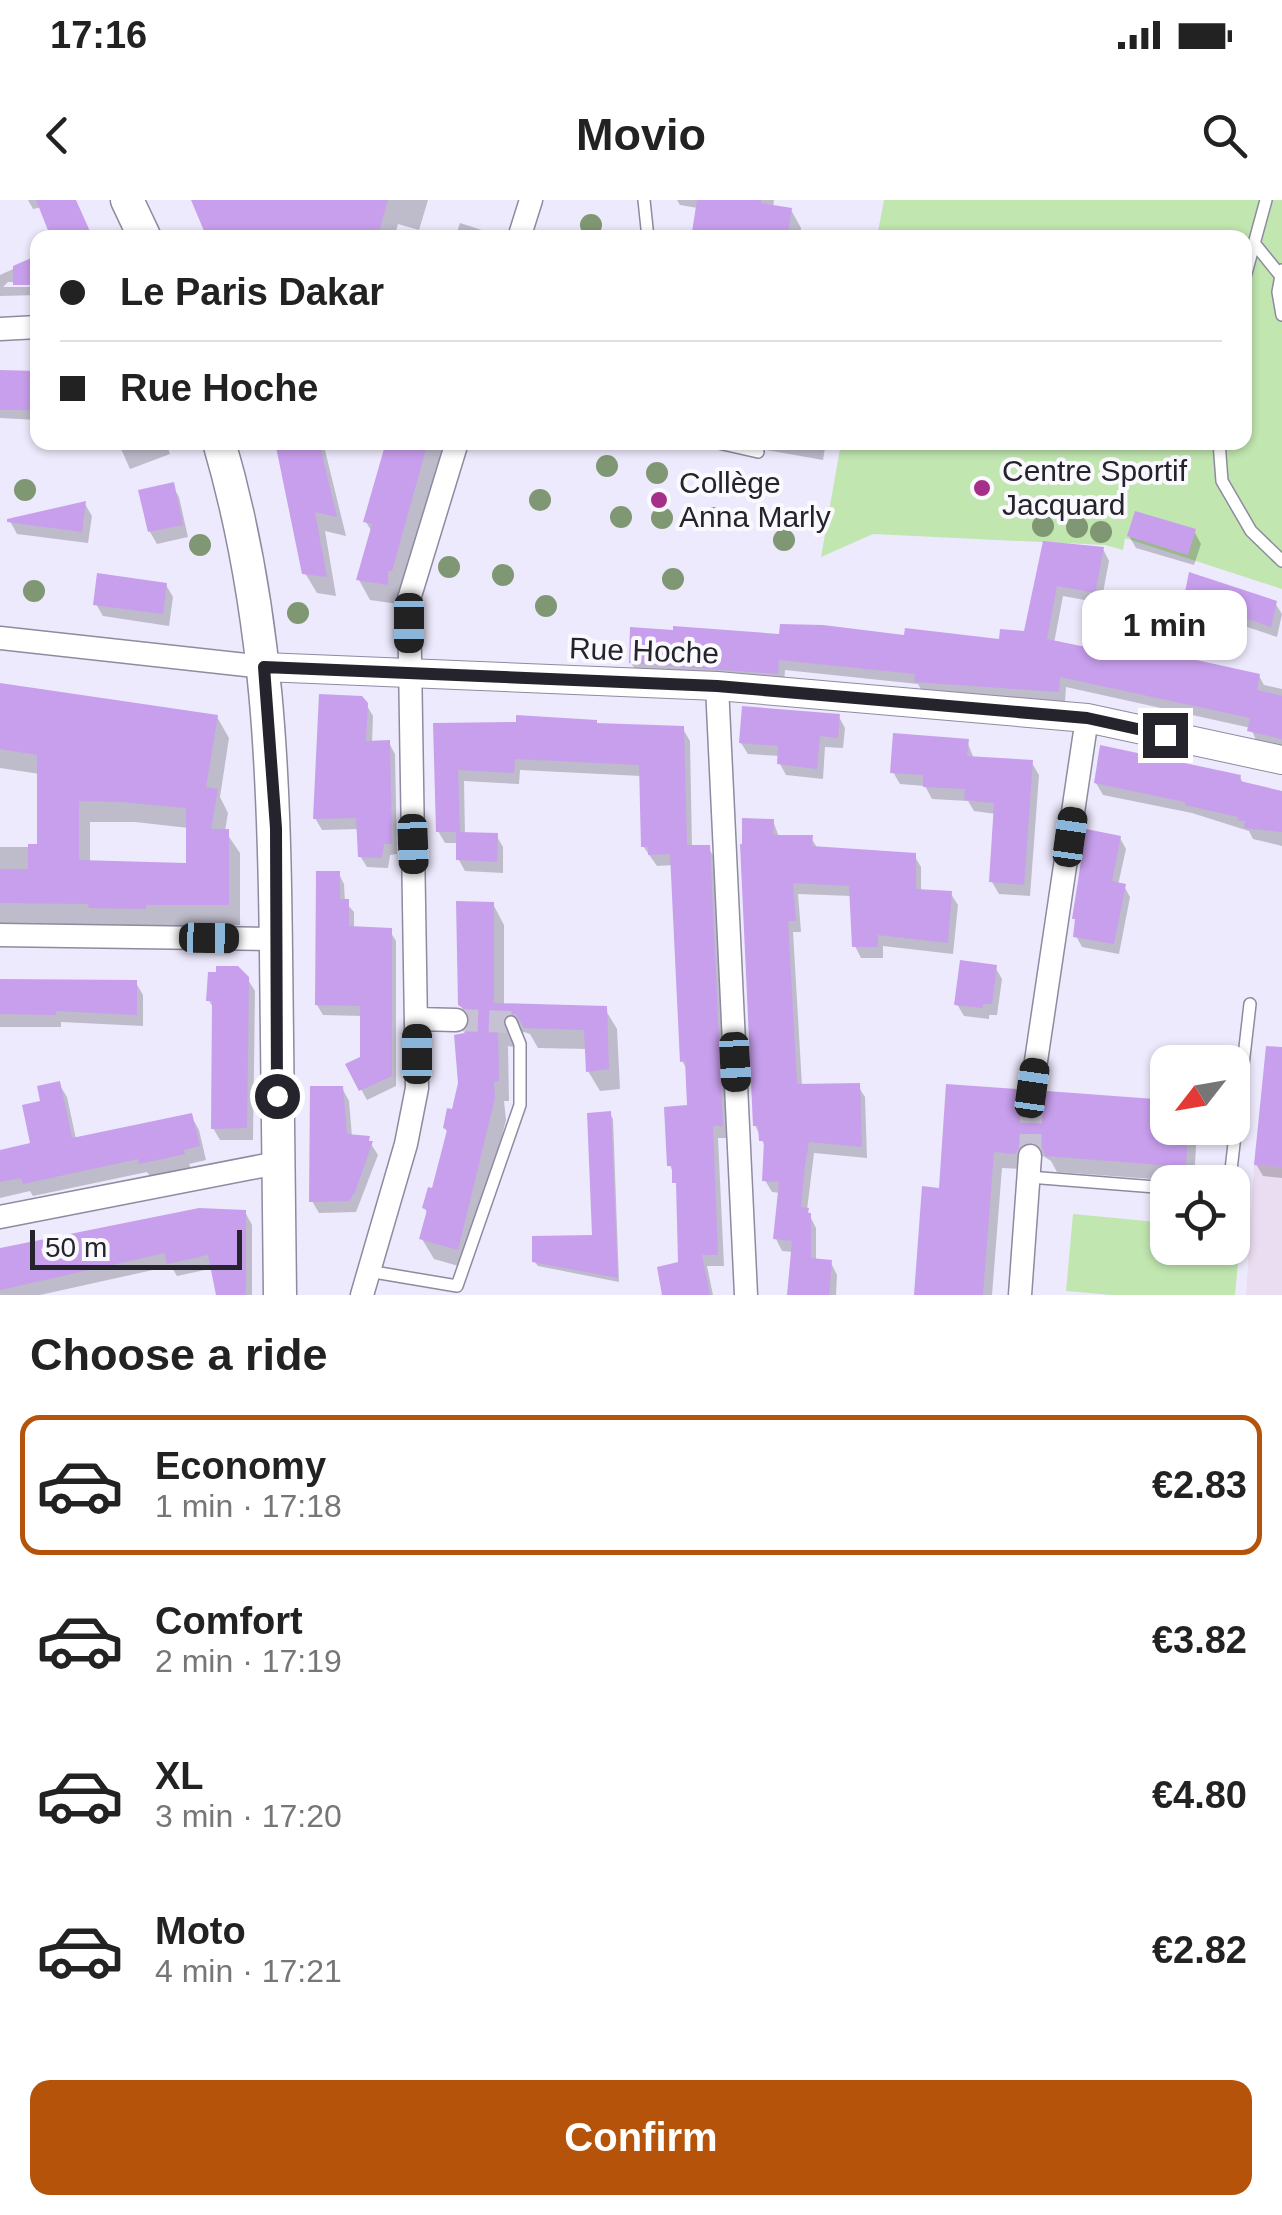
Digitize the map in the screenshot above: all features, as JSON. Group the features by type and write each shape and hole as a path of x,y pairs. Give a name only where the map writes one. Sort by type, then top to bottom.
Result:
{"main road":[{"path":"128,200 141,230"},
{"path":"221,450 236,500 264,667 276,828 280,1295"}],"street":[{"path":"521,230 530,200"},
{"path":"0,330 30,327"},
{"path":"362,1295 406,1144 417,1088 410,598 455,450"},
{"name":"Rue Hoche","path":"0,638 264,667 717,686 1087,718 1282,760"},
{"path":"717,686 746,1295"},
{"path":"1032,1088 1087,718"},
{"path":"0,935 276,939"},
{"path":"418,1019 456,1020"},
{"path":"0,1217 277,1164"},
{"path":"1020,1295 1029,1167"}],"lane":[{"path":"644,200 647,230"},
{"path":"1252,251 1266,200"},
{"path":"1254,243 1281,272 1278,292 1282,315"},
{"path":"749,450 758,452"},
{"path":"1220,450 1222,480 1251,530 1282,562"},
{"path":"1231,1165 1250,1004"},
{"path":"368,1271 457,1286 520,1104 520,1044 510,1022"},
{"path":"1029,1167 1150,1185"}],"shaded area":[{"path":"1254,1165 1282,1167 1282,1295 1246,1295"}],"green space":[{"path":"884,200 1282,200 1282,589 1125,538 1123,550 1105,545 873,534 821,557 840,450 1252,450 1252,230 878,230"},
{"path":"1073,1214 1150,1221 1150,1265 1238,1265 1235,1295 1066,1291"}],"building":[{"path":"36,200 76,200 89,230 48,230"},
{"path":"191,200 388,200 379,230 204,230"},
{"path":"697,200 761,200 792,208 788,230 692,230"},
{"path":"30,259 30,285 13,285 13,266"},
{"path":"0,370 30,371 30,410 0,410"},
{"path":"277,450 321,450 337,517 315,512 327,577 302,574"},
{"path":"384,450 426,450 392,571 388,571 388,585 356,580 372,524 363,522"},
{"path":"174,482 183,525 148,532 138,490"},
{"path":"86,501 82,532 7,522 7,519"},
{"path":"1135,511 1196,529 1188,555 1127,536"},
{"path":"1043,541 1104,547 1095,593 1057,586 1047,639 1115,653 1116,647 1168,657 1169,654 1260,674 1257,690 1282,696 1282,739 1247,731 1250,718 1060,677 1059,692 914,682 915,674 779,660 778,674 629,663 630,627 673,630 673,626 779,634 780,624 823,625 904,635 905,628 999,639 1000,629 1024,631"},
{"path":"1189,572 1277,601 1271,627 1184,597"},
{"path":"97,573 167,583 163,614 93,605"},
{"path":"0,683 218,715 206,787 218,789 211,829 229,829 229,905 146,905 146,909 0,903 0,869 28,869 28,844 37,844 37,755 0,749","holes":["79,801 186,808 186,863 79,860"]},
{"path":"319,694 362,696 368,703 366,741 390,740 392,844 384,844 382,858 358,857 356,818 313,819"},
{"path":"742,706 840,714 838,738 820,736 817,769 777,764 778,746 739,743"},
{"path":"516,715 684,726 687,845 710,845 723,1126 713,1126 718,1255 702,1255 710,1295 662,1295 657,1267 678,1262 676,1183 672,1183 672,1166 667,1166 664,1107 687,1105 685,1061 680,1062 670,854 648,855 648,847 641,847 639,765 515,759 514,773 458,770 460,832 498,833 497,862 456,860 456,832 436,832 433,723 516,722"},
{"path":"893,733 969,739 967,756 1033,760 1024,885 989,882 994,803 964,800 965,789 923,787 923,775 890,773"},
{"path":"1100,745 1241,775 1240,781 1282,791 1282,832 1244,828 1245,821 1237,820 1238,817 1094,783"},
{"path":"742,818 774,819 773,835 813,835 812,846 916,853 916,889 952,891 948,943 878,935 878,947 852,947 849,886 793,883 796,921 788,921 797,1084 860,1083 862,1147 809,1142 805,1165 801,1207 809,1208 811,1213 811,1258 832,1260 829,1295 787,1295 792,1241 773,1239 779,1182 762,1181 764,1141 759,1141 758,1126 753,1126"},
{"path":"1086,829 1121,836 1112,881 1126,884 1114,944 1073,937 1072,919"},
{"path":"316,871 340,871 340,899 349,899 349,926 392,928 392,1076 359,1091 345,1064 360,1057 360,1006 315,1005"},
{"path":"456,901 494,902 494,1003 607,1006 609,1069 586,1072 584,1030 524,1028 516,1014 504,1016 503,1027 498,1027 499,1081 494,1082 495,1098 458,1250 419,1239 427,1210 422,1208 428,1187 432,1188 447,1130 443,1128 447,1108 452,1109 458,1083 454,1035 464,1033 471,1021 469,1012 458,1005"},
{"path":"960,960 997,965 992,1004 983,1004 983,1008 954,1005"},
{"path":"216,966 238,966 249,977 247,1128 211,1129 212,1001 206,1001 208,972 216,972"},
{"path":"0,979 137,980 137,1015 56,1011 56,1015 0,1014"},
{"path":"1266,1046 1282,1047 1282,1167 1254,1165"},
{"path":"60,1081 72,1138 192,1113 200,1146 184,1150 185,1154 139,1164 138,1159 23,1184 21,1178 0,1182 0,1150 30,1143 22,1105 40,1101 37,1086"},
{"path":"946,1084 1017,1089 1022,1099 1031,1103 1043,1098 1047,1091 1150,1099 1150,1145 1187,1145 1186,1165 1045,1156 1043,1149 1032,1141 1023,1143 1015,1154 994,1152 983,1295 914,1295 922,1186 939,1188"},
{"path":"310,1086 343,1086 347,1134 370,1136 369,1141 373,1141 349,1201 309,1202"},
{"path":"611,1111 618,1278 532,1262 532,1236 592,1235 587,1113"},
{"path":"199,1208 246,1210 246,1295 216,1295 208,1255 167,1264 165,1253 0,1290 0,1248"}],"tunnel":[{"path":"456,1020 511,1022"},
{"path":"1030,1156 1032,1088"}],"place":[{"name":"Centre Sportif Jacquard","path":"982,488"},
{"name":"Collège Anna Marly","path":"659,500"}],"route":[{"path":"277,1096 276,828 264,667 717,686 1087,718 1165,735"}]}
